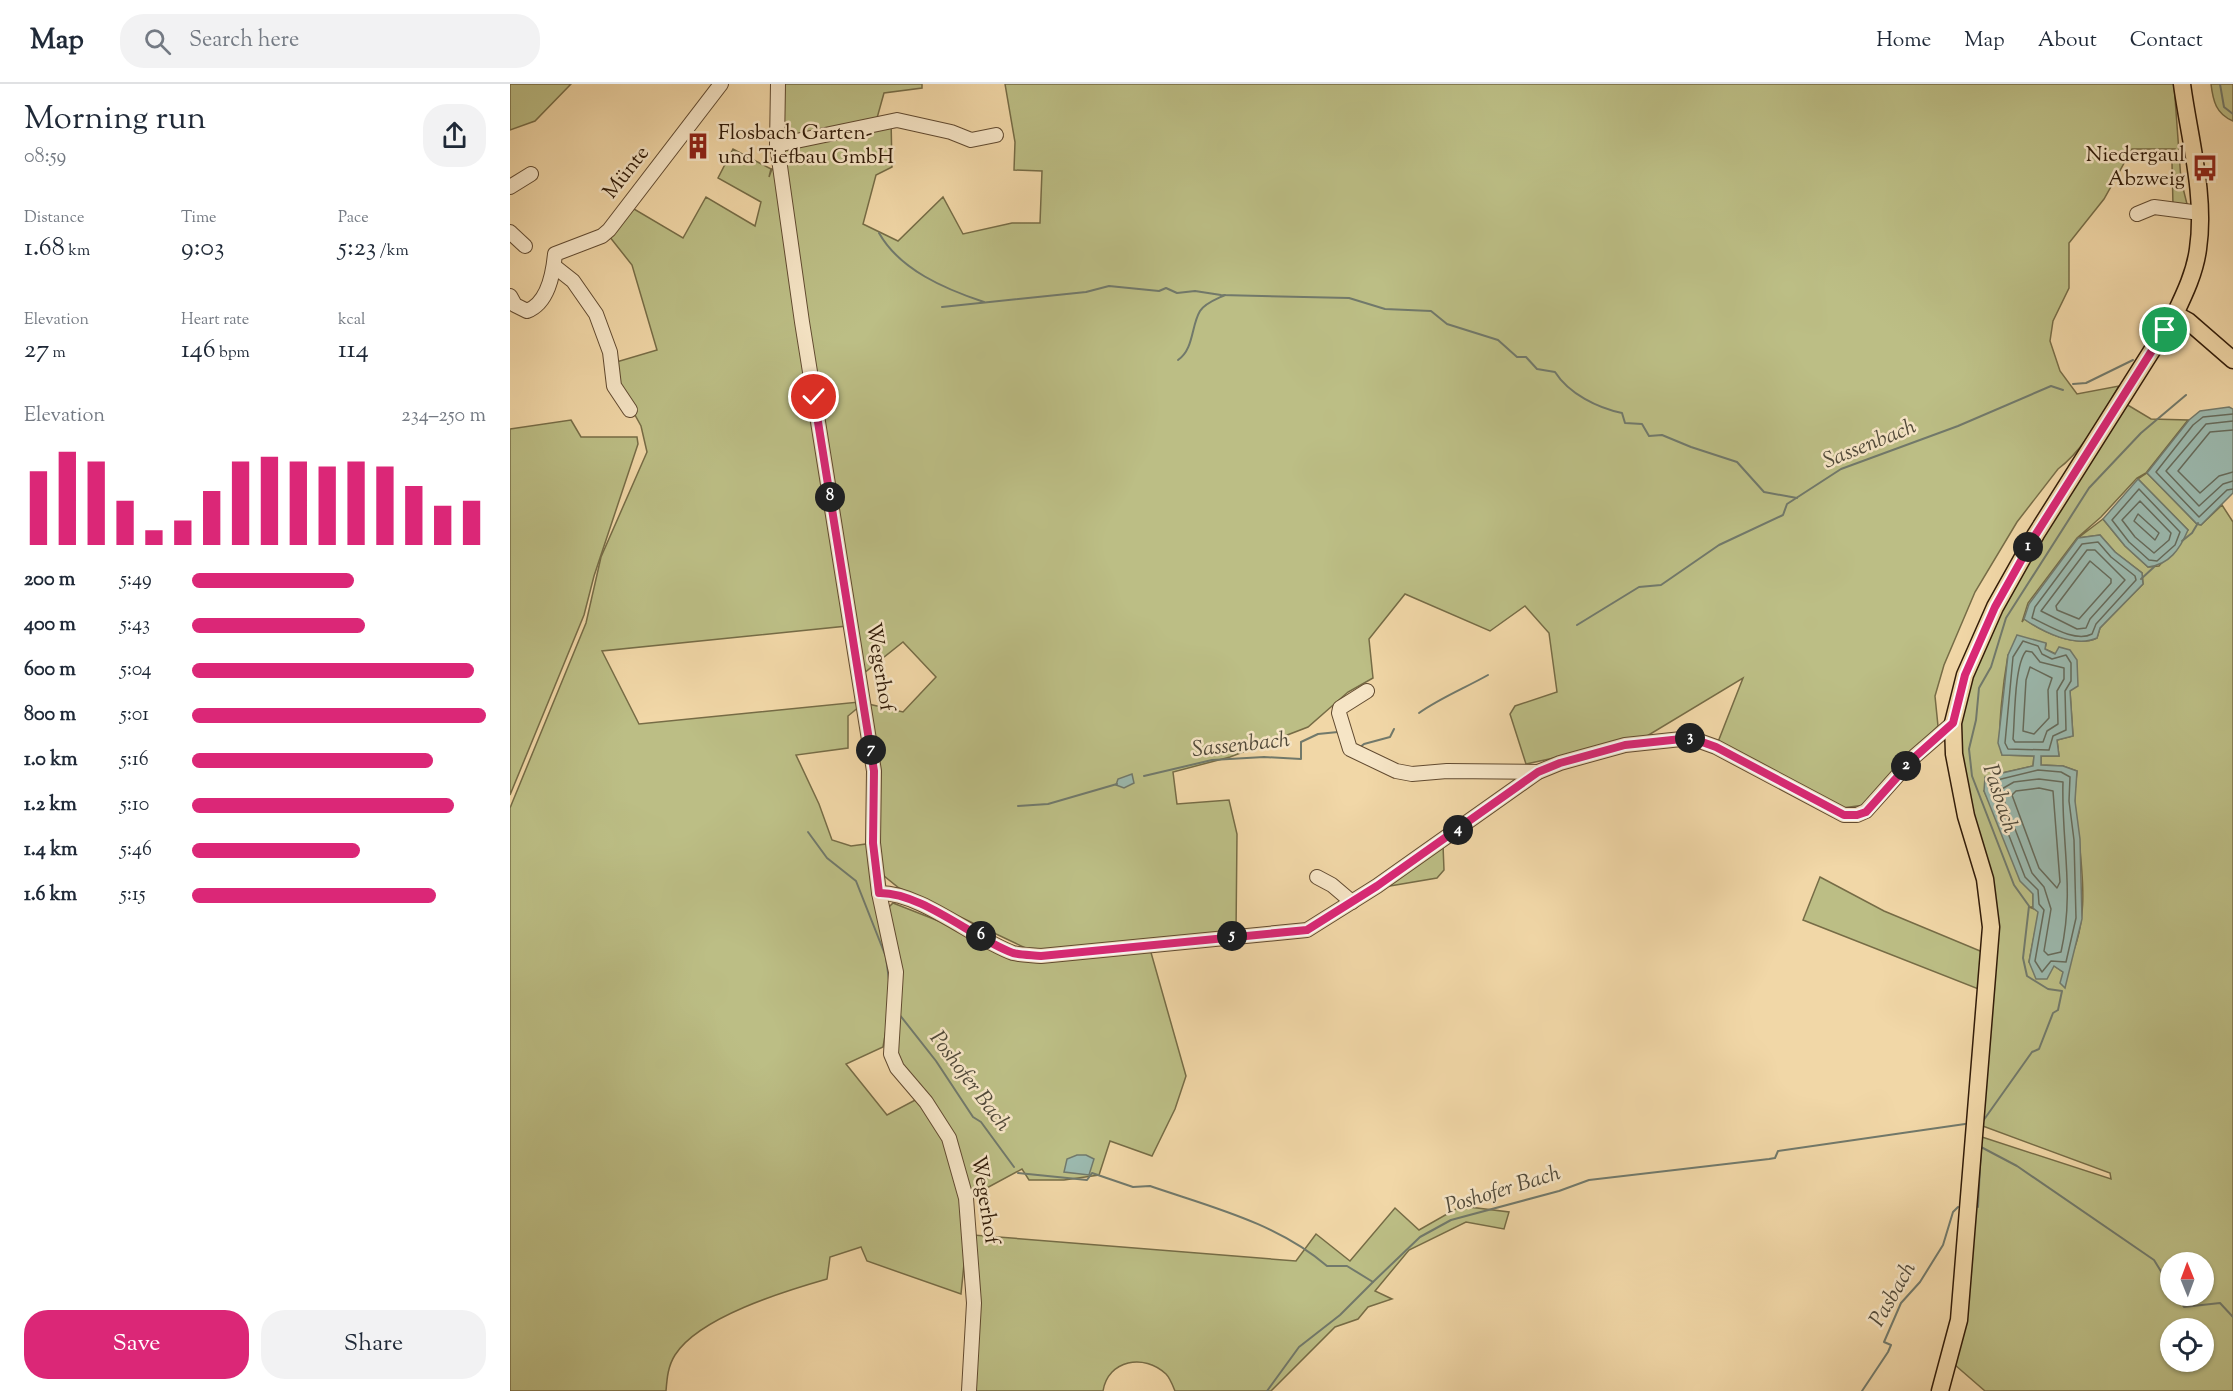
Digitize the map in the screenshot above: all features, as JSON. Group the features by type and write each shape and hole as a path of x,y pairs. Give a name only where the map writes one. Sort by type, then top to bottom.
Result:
{"main road":[{"path":"1940,1391 1959,1320 1991,927 1984,879 1957,780 1953,723 1965,675 1995,607 2036,534 2175,314 2196,262 2200,213 2182,84"},
{"path":"2175,314 2188,321 2233,360"}],"street":[{"name":"Münte","path":"510,296 515,305 527,311 539,306 554,266 555,254 602,236 609,230 721,84"},
{"name":"Wegerhof","path":"778,84 777,146 802,322 874,771 873,843 879,893 896,972 891,1024 893,1061 926,1102 950,1138 966,1198 974,1303 969,1391"},
{"path":"777,146 897,120 951,132 971,140 996,135"},
{"path":"510,187 531,174"},
{"path":"2137,214 2154,207 2200,213"},
{"path":"510,232 525,246"},
{"path":"554,266 573,281 596,314 610,352 614,386 630,410"},
{"path":"1367,691 1348,700 1340,708 1339,713 1350,749 1361,756 1396,771 1412,774 1447,771 1538,772"},
{"path":"879,893 890,893 908,900 1014,953 1041,956 1307,930 1352,902 1538,772 1560,763 1625,745 1691,738 1716,747 1844,815 1857,815 1866,812 1916,756 1953,723"},
{"path":"1317,877 1332,885 1352,902"}],"green space":[{"path":"510,84 571,84 535,121 510,130"},
{"path":"782,84 922,84 922,88 884,93 877,118 891,119 892,167 876,175 863,224 898,241 943,197 963,234 1012,223 1040,223 1042,171 1014,170 1015,142 1005,84 2174,84 2181,180 2188,208 2173,206 2172,163 2175,149 2132,149 2104,199 2069,243 2069,288 2053,321 2050,341 2060,371 2077,394 2119,386 2077,452 2058,469 2017,522 1975,592 1944,665 1935,696 1938,726 1865,805 1842,808 1718,742 1743,678 1642,739 1526,764 1510,714 1515,706 1557,692 1549,633 1525,606 1490,631 1405,594 1369,639 1373,678 1348,692 1308,727 1230,757 1173,772 1177,804 1229,800 1237,834 1236,933 1034,952 899,888 879,872 890,964 891,1001 883,1047 846,1064 887,1115 919,1098 948,1143 967,1234 961,1294 867,1261 861,1247 830,1257 827,1279 744,1307 703,1329 687,1341 675,1355 669,1368 666,1391 510,1391 510,808 586,623 601,557 647,452 641,426 618,384 613,363 657,350 632,265 609,236 629,206 683,238 706,197 755,226 761,202 718,178 733,149 771,169 769,177 772,169 778,172 847,626 602,651 639,724 859,702 860,706 848,716 848,748 796,755 819,804 832,840 851,846 873,843 864,703 903,712 936,677 903,642 864,673 808,337 783,153"},
{"path":"2211,84 2233,84 2233,121 2223,115 2216,106"},
{"path":"2126,404 2151,419 2188,420 2146,473 2137,478 2101,517 2077,538 2028,603 2022,622 2024,619 2040,629 2069,640 2088,641 2097,638 2100,628 2143,584 2142,573 2115,552 2100,535 2078,538 2103,519 2125,546 2148,567 2159,566 2188,530 2138,479 2147,473 2197,524 2201,525 2222,505 2233,522 2233,1391 1985,1391 1955,1365 1979,1136 2111,1179 2110,1173 1980,1125 1995,951 1959,755 1960,723 1972,676 1999,606","holes":["2046,644 2045,649 2056,654 2070,691 2073,736 2057,740 2059,756 2041,756 2041,765 2063,766 2077,771 2075,800 2082,868 2082,911 2073,953 2063,972 2054,966 2029,962 2039,911 2029,907 2033,907 2033,894 1984,791 2002,773 2033,766 2034,756 2002,755 2000,721 2003,691 2008,655"]},
{"path":"571,420 581,437 637,437 638,444 594,576 584,615 510,795 510,429"},
{"path":"1443,845 1444,870 1437,878 1378,888"},
{"path":"1820,877 1884,911 1985,953 1981,990 1803,920"},
{"path":"893,903 959,929 1004,953 1150,949 1186,1076 1175,1109 1152,1156 1110,1141 1099,1175 1064,1180 1029,1180 1022,1169 970,1197 963,1166 895,1058 899,980 885,911"},
{"path":"1461,1206 1509,1212 1504,1229 1466,1222 1409,1250 1375,1291 1392,1299 1368,1307 1358,1319 1335,1327 1271,1391 1175,1391 1166,1374 1148,1363 1138,1362 1119,1366 1106,1381 1103,1391 972,1391 973,1235 1296,1261 1316,1234 1350,1261 1395,1208 1419,1230"}],"water":[{"path":"2229,407 2233,409 2233,493 2201,525 2197,524 2147,473 2189,420 2200,411"},
{"path":"2138,479 2188,530 2173,555 2155,566 2148,567 2125,546 2103,519"},
{"path":"2100,535 2115,552 2142,573 2143,584 2100,628 2097,638 2088,641 2069,640 2040,629 2024,619 2029,604 2078,538"},
{"path":"2017,635 2046,643 2045,649 2055,654 2059,647 2070,650 2077,660 2078,686 2070,691 2073,736 2057,740 2059,756 2041,756 2041,765 2063,766 2077,771 2075,801 2080,839 2082,919 2065,988 2060,983 2063,972 2054,966 2047,979 2036,979 2029,962 2038,912 2033,908 2033,894 2020,881 1984,791 1985,777 2033,766 2034,756 2002,755 1998,743 2008,655"},
{"path":"1132,774 1134,783 1124,788 1116,785 1118,779"},
{"path":"1077,1155 1086,1155 1094,1159 1089,1175 1064,1172 1067,1159"}],"waterway":[{"path":"2220,84 2224,107 2233,114"},
{"path":"879,233 888,246 911,268 954,291 984,302"},
{"path":"942,307 1086,292 1109,286 1159,291 1166,288 1177,293 1195,291 1221,295 1349,298 1385,309 1431,311 1447,324 1498,340 1517,357 1526,357 1537,369 1555,372 1568,387 1585,399 1603,408 1622,413 1625,423 1642,424 1649,436 1662,435 1737,462 1764,492 1797,498"},
{"path":"1178,360 1190,344 1197,317 1202,308 1225,295"},
{"name":"Sassenbach","path":"2073,384 2086,383 2133,360"},
{"name":"Sassenbach","path":"1577,625 1639,587 1661,585 1719,545 1783,515 1787,504 1841,469 1958,426 2051,386 2063,390"},
{"name":"Pasbach","path":"1983,1121 2032,1052 2039,1049 2053,1013 2058,1010 2062,991 2048,989 2027,976 2023,958 2029,906 2014,885 1972,776 1969,749 1976,720 1979,688 1991,667 2006,618 2089,488 2141,433 2186,395"},
{"path":"2182,541 2192,533 2198,523"},
{"path":"2141,579 2154,567"},
{"name":"Sassenbach","path":"1419,713 1488,675"},
{"name":"Sassenbach","path":"1359,748 1364,744 1390,737 1394,729"},
{"name":"Sassenbach","path":"1144,776 1212,760 1264,757 1301,759 1301,742 1318,734 1338,732"},
{"path":"1018,806 1048,804 1117,784"},
{"name":"Poshofer Bach","path":"808,832 827,858 856,881 886,957 889,980"},
{"name":"Poshofer Bach","path":"899,1014 936,1061 973,1117 981,1122 1014,1167"},
{"name":"Poshofer Bach","path":"1018,1173 1087,1180 1092,1173 1133,1187 1150,1186 1220,1209 1265,1227 1308,1251 1327,1266 1347,1266 1373,1282 1420,1237 1451,1220 1559,1191 1589,1180 1769,1159 1775,1158 1778,1151 1965,1124"},
{"path":"1981,1147 2017,1166 2154,1260 2160,1270"},
{"name":"Pasbach","path":"1978,1207 1981,1147"},
{"name":"Pasbach","path":"1862,1391 1888,1352 1891,1345 1884,1342 1901,1303 1920,1282 1943,1245 1953,1212 1958,1207"},
{"path":"1267,1391 1299,1347 1340,1315 1373,1282"},
{"path":"2214,1304 2220,1303 2233,1317"},
{"path":"2183,1306 2193,1306"}],"place":[{"name":"Flosbach Garten- und Tiefbau GmbH","path":"698,146"},
{"name":"Niedergaul Abzweig","path":"2205,168"}],"route":[{"path":"814,397 874,771 873,843 879,893 890,893 908,900 1014,953 1041,956 1237,935 1307,930 1377,886 1538,772 1560,763 1625,745 1691,738 1716,747 1789,788 1844,815 1866,812 1916,756 1953,723 1965,675 1995,607 2072,475 2165,330"}]}
